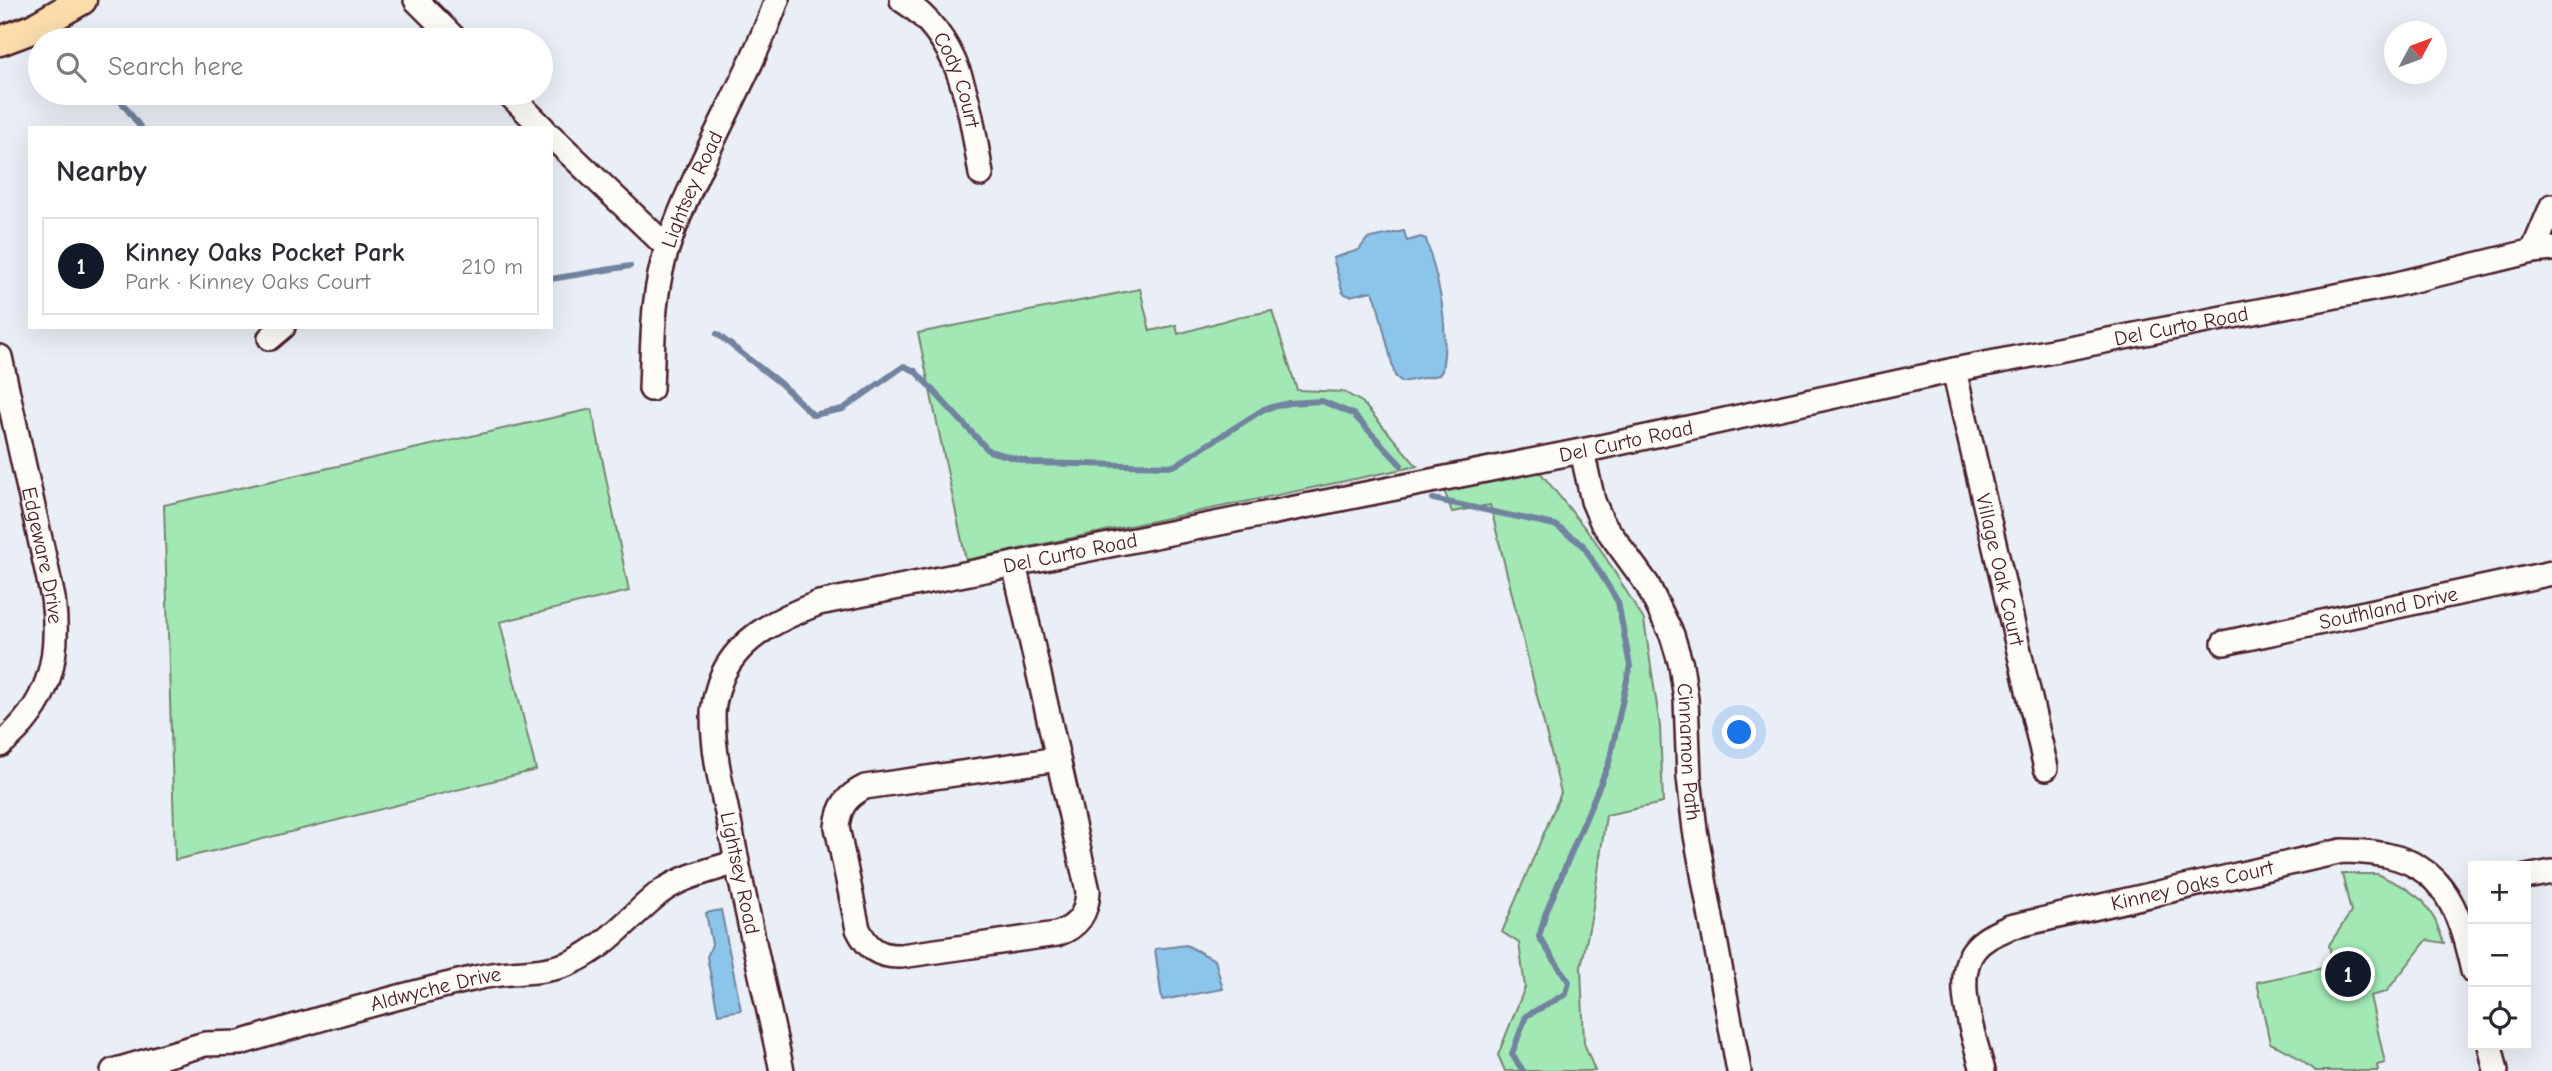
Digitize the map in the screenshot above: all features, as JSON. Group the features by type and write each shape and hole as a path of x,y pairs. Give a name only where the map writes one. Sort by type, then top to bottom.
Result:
{"main road":[{"path":"34,28 78,3"},
{"path":"0,41 28,30"}],"street":[{"path":"416,0 444,28"},
{"name":"Lightsey Road","path":"651,389 654,313 667,247 777,0"},
{"name":"Cody Court","path":"902,0 927,21 958,67 966,89 981,174"},
{"path":"519,105 538,126"},
{"path":"553,140 667,247"},
{"path":"2542,250 2552,206"},
{"name":"Del Curto Road","path":"723,675 738,653 760,632 785,616 819,603 1582,451 1954,370 2393,285 2542,250"},
{"name":"Edgeware Drive","path":"0,357 57,625 51,674 41,698 26,720 0,745"},
{"name":"Village Oak Court","path":"1954,370 2046,768"},
{"name":"Cinnamon Path","path":"1582,451 1598,512 1652,593 1672,635 1681,665 1686,699 1689,777 1695,830 1740,1071"},
{"path":"1014,564 1088,891 1087,905 1082,918 1071,929 1056,934 901,957 887,957 872,950 858,929 837,827 843,803 853,793 865,787 1058,759"},
{"name":"Southland Drive","path":"2224,643 2552,573"},
{"name":"Lightsey Road","path":"723,675 713,712 714,748 782,1071"},
{"name":"Kinney Oaks Court","path":"1983,1071 1965,996 1966,972 1973,951 1988,937 2010,927 2342,851 2384,853 2407,861 2464,901 2464,930 2468,948"},
{"name":"Aldwyche Drive","path":"113,1071 205,1044 240,1043 443,985 490,974 532,972 570,962 603,943 659,893 684,879 737,862"},
{"path":"2531,876 2552,872"},
{"path":"2491,1050 2496,1071"}],"green space":[{"path":"1140,289 1150,331 1176,325 1178,334 1237,317 1272,311 1297,390 1344,392 1362,402 1417,466 966,560 918,333"},
{"path":"592,409 629,591 500,622 536,770 175,860 164,505"},
{"path":"1540,472 1596,542 1644,620 1660,726 1663,803 1606,815 1592,914 1581,967 1584,1043 1595,1071 1505,1071 1498,1055 1525,987 1519,943 1502,932 1561,793 1490,505 1452,512 1444,490"},
{"path":"2342,874 2377,874 2404,887 2423,901 2435,920 2444,943 2427,940 2386,992 2370,996 2385,1063 2377,1065 2378,1071 2315,1071 2290,1052 2270,1043 2257,982 2333,966 2329,945 2351,912"}],"water":[{"path":"1404,231 1407,241 1421,237 1426,239 1439,288 1445,337 1442,371 1439,375 1402,382 1395,376 1372,291 1350,296 1343,293 1333,258 1359,250 1367,239"},
{"path":"721,910 741,1010 718,1014 707,957 712,944 706,913"},
{"path":"1186,945 1215,960 1223,989 1162,1000 1155,949"}],"waterway":[{"path":"62,21 67,28"},
{"path":"124,105 140,126"},
{"path":"553,279 630,266"},
{"path":"717,334 781,384 813,415 843,409 904,366 915,371 989,451 1033,463 1174,466 1264,409 1289,403 1322,401 1353,414 1401,465"},
{"path":"1433,499 1555,525 1583,545 1618,602 1630,666 1609,763 1545,915 1539,937 1569,982 1566,994 1526,1016 1512,1054 1523,1071"}],"place":[{"name":"Kinney Oaks Pocket Park","path":"2348,974"}]}
